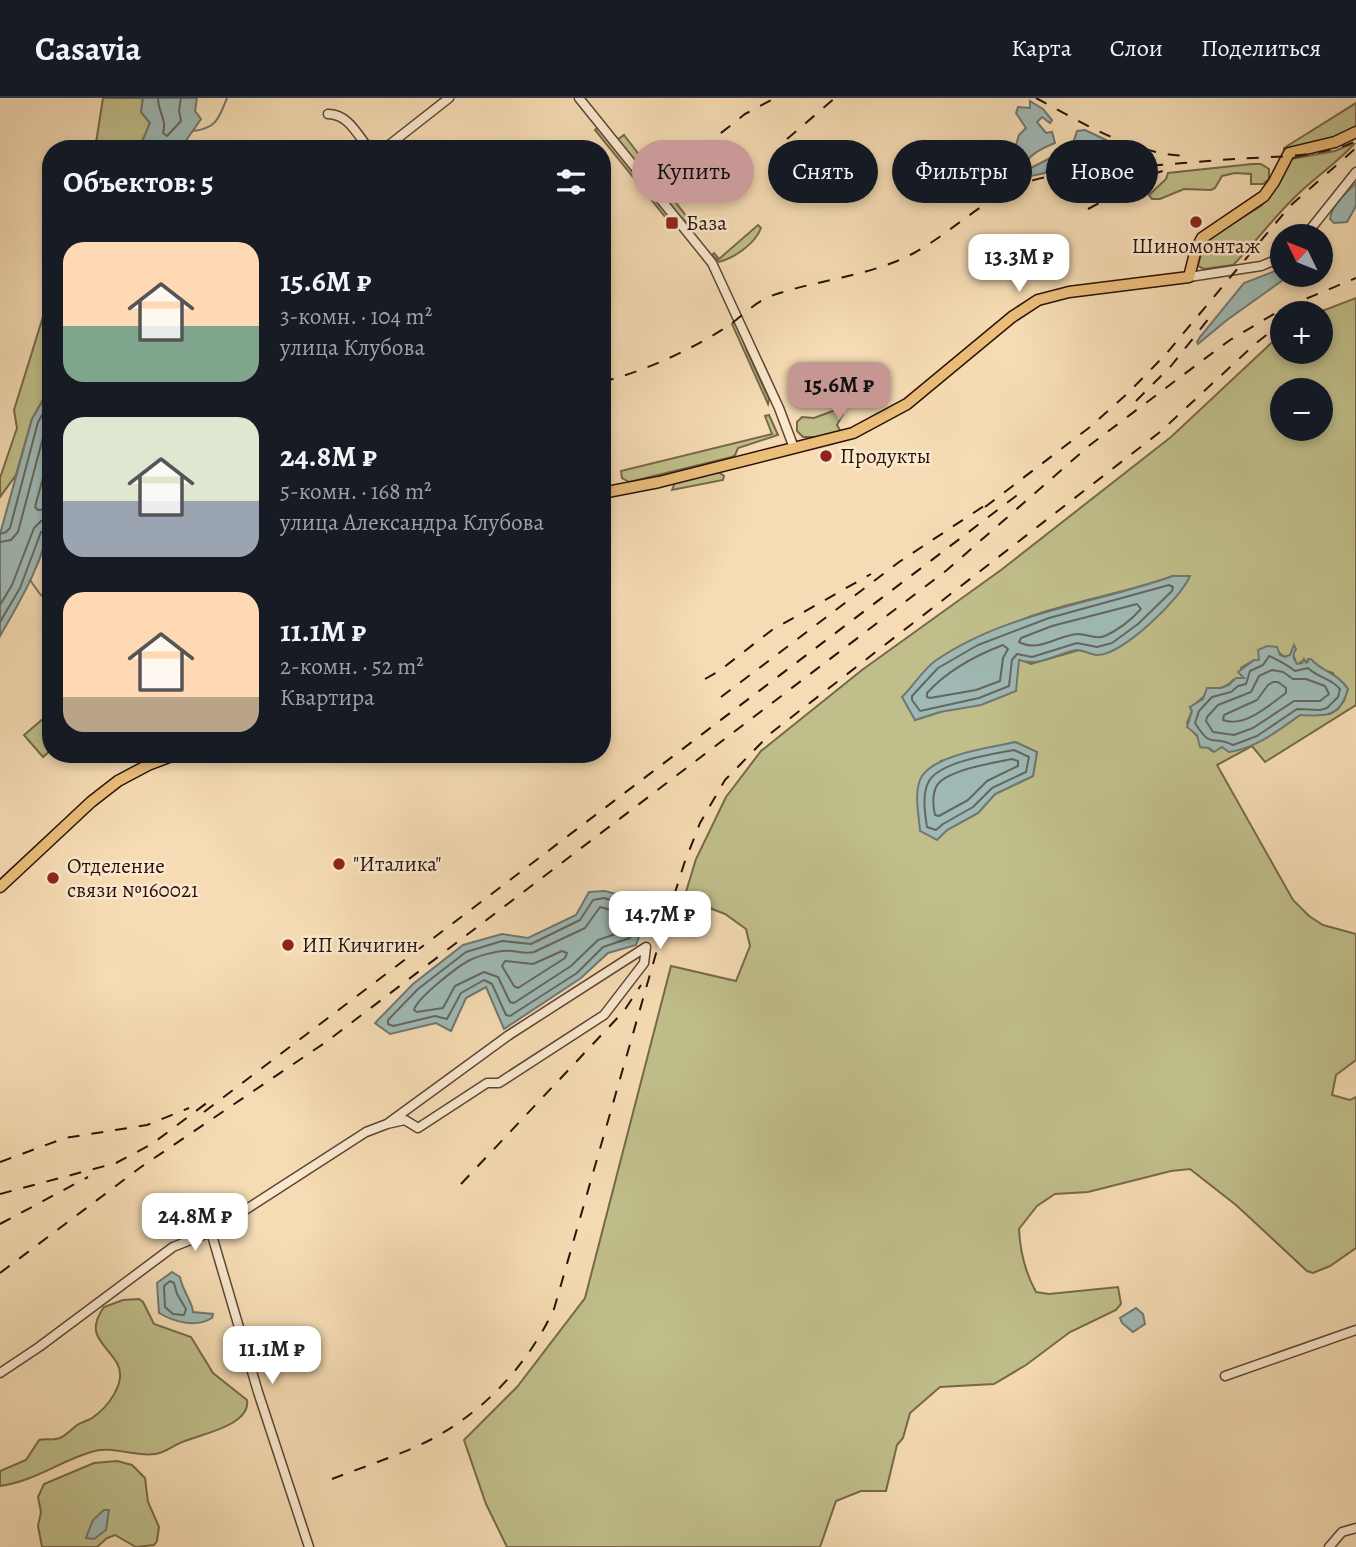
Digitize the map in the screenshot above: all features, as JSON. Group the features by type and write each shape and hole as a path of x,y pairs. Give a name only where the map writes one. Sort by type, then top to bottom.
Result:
{"main road":[{"path":"611,491 853,433 886,417 919,395 1012,317 1038,300 1069,292 1189,277 1202,237 1264,196 1275,182 1289,153 1335,142 1356,132"},
{"path":"0,887 83,809 118,781 153,763"}],"street":[{"path":"395,140 449,98"},
{"path":"579,98 712,262 794,447"},
{"path":"328,114 345,117 362,140"},
{"path":"1315,224 1356,172"},
{"path":"1189,277 1270,262"},
{"path":"0,1373 39,1348 173,1247 211,1232 366,1132 405,1120 418,1128 487,1083 499,1083 604,1015 645,963 646,947 509,1035 387,1124"},
{"path":"211,1232 258,1392 309,1547"},
{"path":"1225,1376 1356,1330"},
{"path":"1329,1547 1342,1532 1356,1528"}],"shaded area":[{"path":"103,98 143,98 141,112 150,123 143,140 96,140"},
{"path":"1356,103 1356,127 1341,137 1284,149 1284,148"},
{"path":"599,127 610,140 603,140 595,130"},
{"path":"624,135 632,145 632,159 617,140"},
{"path":"611,142 632,168 632,176 611,150"},
{"path":"1352,144 1288,204 1233,265 1204,269 1198,266 1204,241 1261,206 1291,159 1335,151"},
{"path":"1261,164 1269,169 1269,179 1263,184 1251,184 1251,174 1235,173 1222,176 1211,190 1184,189 1158,199 1158,187 1168,173"},
{"path":"654,203 660,203 668,216 666,218"},
{"path":"668,203 676,203 693,225 691,227"},
{"path":"758,225 761,228 758,234 737,254 719,262 712,255 714,253 719,259"},
{"path":"1356,298 1356,705 1265,762 1252,746 1217,765 1293,900 1323,925 1356,934 1356,1060 1336,1075 1332,1095 1350,1100 1356,1097 1356,1248 1330,1266 1313,1273 1307,1271 1236,1205 1190,1169 1171,1171 1088,1192 1055,1194 1037,1206 1019,1229 1024,1261 1036,1292 1049,1294 1118,1287 1121,1304 1116,1310 1070,1332 1026,1365 994,1384 940,1387 910,1413 903,1438 897,1445 886,1491 861,1491 836,1501 820,1547 507,1547 486,1504 464,1440 517,1387 585,1298 671,966 736,981 750,946 746,929 725,914 689,900 685,895 696,859 726,797 761,751 862,670 1001,570 1171,437 1270,344 1270,364 1333,364 1333,307","holes":["1173,576 1097,655 1079,650 1031,664 1019,659 940,712 915,720 934,662 1018,621","1278,652 1285,657 1293,654 1297,665 1304,660 1333,673 1345,699 1338,709 1330,714 1300,715 1272,734 1234,751 1222,747 1212,751 1187,723 1192,711 1190,707 1210,692 1233,680 1245,678 1241,668 1259,660 1260,655","1015,742 1037,752 1033,776 995,794 978,813 947,830 941,761"]},
{"path":"42,320 42,402 32,419 16,475 0,497 0,478 17,428 14,410"},
{"path":"737,321 747,351 769,399 768,404 732,324"},
{"path":"841,408 843,414 837,425 841,432 821,437 803,437 797,431 797,422 802,417 814,418"},
{"path":"769,415 778,435 738,448 732,457 629,482 622,478 621,471 772,434 765,416"},
{"path":"717,471 724,476 723,480 672,490 675,482"},
{"path":"42,720 42,756 24,735"},
{"path":"139,1299 154,1324 191,1337 213,1373 247,1400 246,1409 241,1416 224,1427 159,1453 99,1450 13,1484 0,1486 0,1471 26,1460 39,1440 60,1438 104,1408 118,1386 120,1370 96,1332 98,1317 104,1307 123,1300"},
{"path":"117,1461 132,1465 145,1478 148,1502 159,1527 154,1545 136,1547 115,1535 97,1547 42,1547 38,1526 41,1512 38,1497 44,1484 94,1463"}],"water":[{"path":"143,98 197,98 195,111 201,119 186,140 143,140 150,123 141,112"},
{"path":"1030,101 1043,109 1052,120 1050,123 1042,117 1037,122 1046,133 1052,132 1054,140 1046,140 1046,147 1032,156 1032,140 1018,140 1026,128 1016,113 1018,107 1030,108"},
{"path":"1085,130 1106,140 1074,140 1077,131"},
{"path":"1046,160 1045,173 1032,176 1032,167"},
{"path":"1356,183 1356,206 1347,222 1334,223 1330,219 1334,208"},
{"path":"1270,273 1270,287 1273,287 1198,344 1200,337 1244,283"},
{"path":"42,402 42,553 32,578 0,636 0,534 32,419"},
{"path":"1173,576 1190,576 1175,598 1150,624 1108,653 1097,655 1076,650 1041,661 1019,660 1016,691 981,705 940,712 915,720 902,697 935,661 962,644 991,631"},
{"path":"1294,645 1297,664 1304,659 1306,663 1311,659 1348,689 1341,705 1324,715 1300,715 1266,738 1239,750 1229,752 1222,747 1214,752 1200,747 1197,735 1187,727 1192,711 1190,707 1203,699 1207,688 1221,688 1236,678 1244,678 1238,672 1254,660 1259,660 1258,650 1267,646 1277,647 1280,655 1285,657 1290,655"},
{"path":"1015,742 1037,752 1033,776 995,794 978,813 947,830 937,840 920,831 918,788 922,776 929,768 951,757"},
{"path":"605,891 634,899 644,924 636,945 608,953 581,978 504,1029 486,987 466,998 451,1031 436,1023 390,1034 375,1023 413,984 463,945 502,934 528,938 576,915 589,892"},
{"path":"172,1272 180,1277 193,1312 213,1314 212,1318 199,1323 185,1323 159,1313 157,1283"},
{"path":"1136,1308 1143,1314 1145,1324 1133,1332 1120,1318"},
{"path":"104,1510 109,1510 106,1530 94,1539 86,1538 93,1520"}],"waterway":[{"path":"193,131 212,125 227,98"},
{"path":"30,580 42,596"}],"railway":[{"path":"712,140 745,114 775,98"},
{"path":"787,139 835,98"},
{"path":"1036,98 1108,136 1146,150 1187,156"},
{"path":"611,379 651,366 699,343 771,296 898,261 930,243 993,199 1027,182 1088,171 1312,153 1328,151 1356,141"},
{"path":"985,507 1090,427 1128,393 1166,354 1290,206 1356,148"},
{"path":"1088,209 1153,174 1166,170"},
{"path":"0,1273 141,1167 326,1042 947,570 1090,445 1230,340 1284,308 1356,278"},
{"path":"1136,401 1171,366 1214,312"},
{"path":"332,1479 408,1450 452,1427 504,1384 544,1329 554,1309 684,864 700,823 725,780 771,733 1160,432 1270,332"},
{"path":"204,1112 1024,490"},
{"path":"721,697 899,562 993,500"},
{"path":"705,679 772,630 871,574"},
{"path":"461,1184 624,1011 641,985"},
{"path":"0,1194 116,1163 152,1144 208,1102"},
{"path":"0,1162 65,1138 147,1125 189,1108"},
{"path":"0,1224 88,1177"}],"place":[{"name":"Шиномонтаж","path":"1196,222"},
{"name":"База","path":"672,223"},
{"name":"Продукты","path":"826,456"},
{"name":"\"Италика\"","path":"339,864"},
{"name":"Отделение связи №160021","path":"53,878"},
{"name":"ИП Кичигин","path":"288,945"}]}
